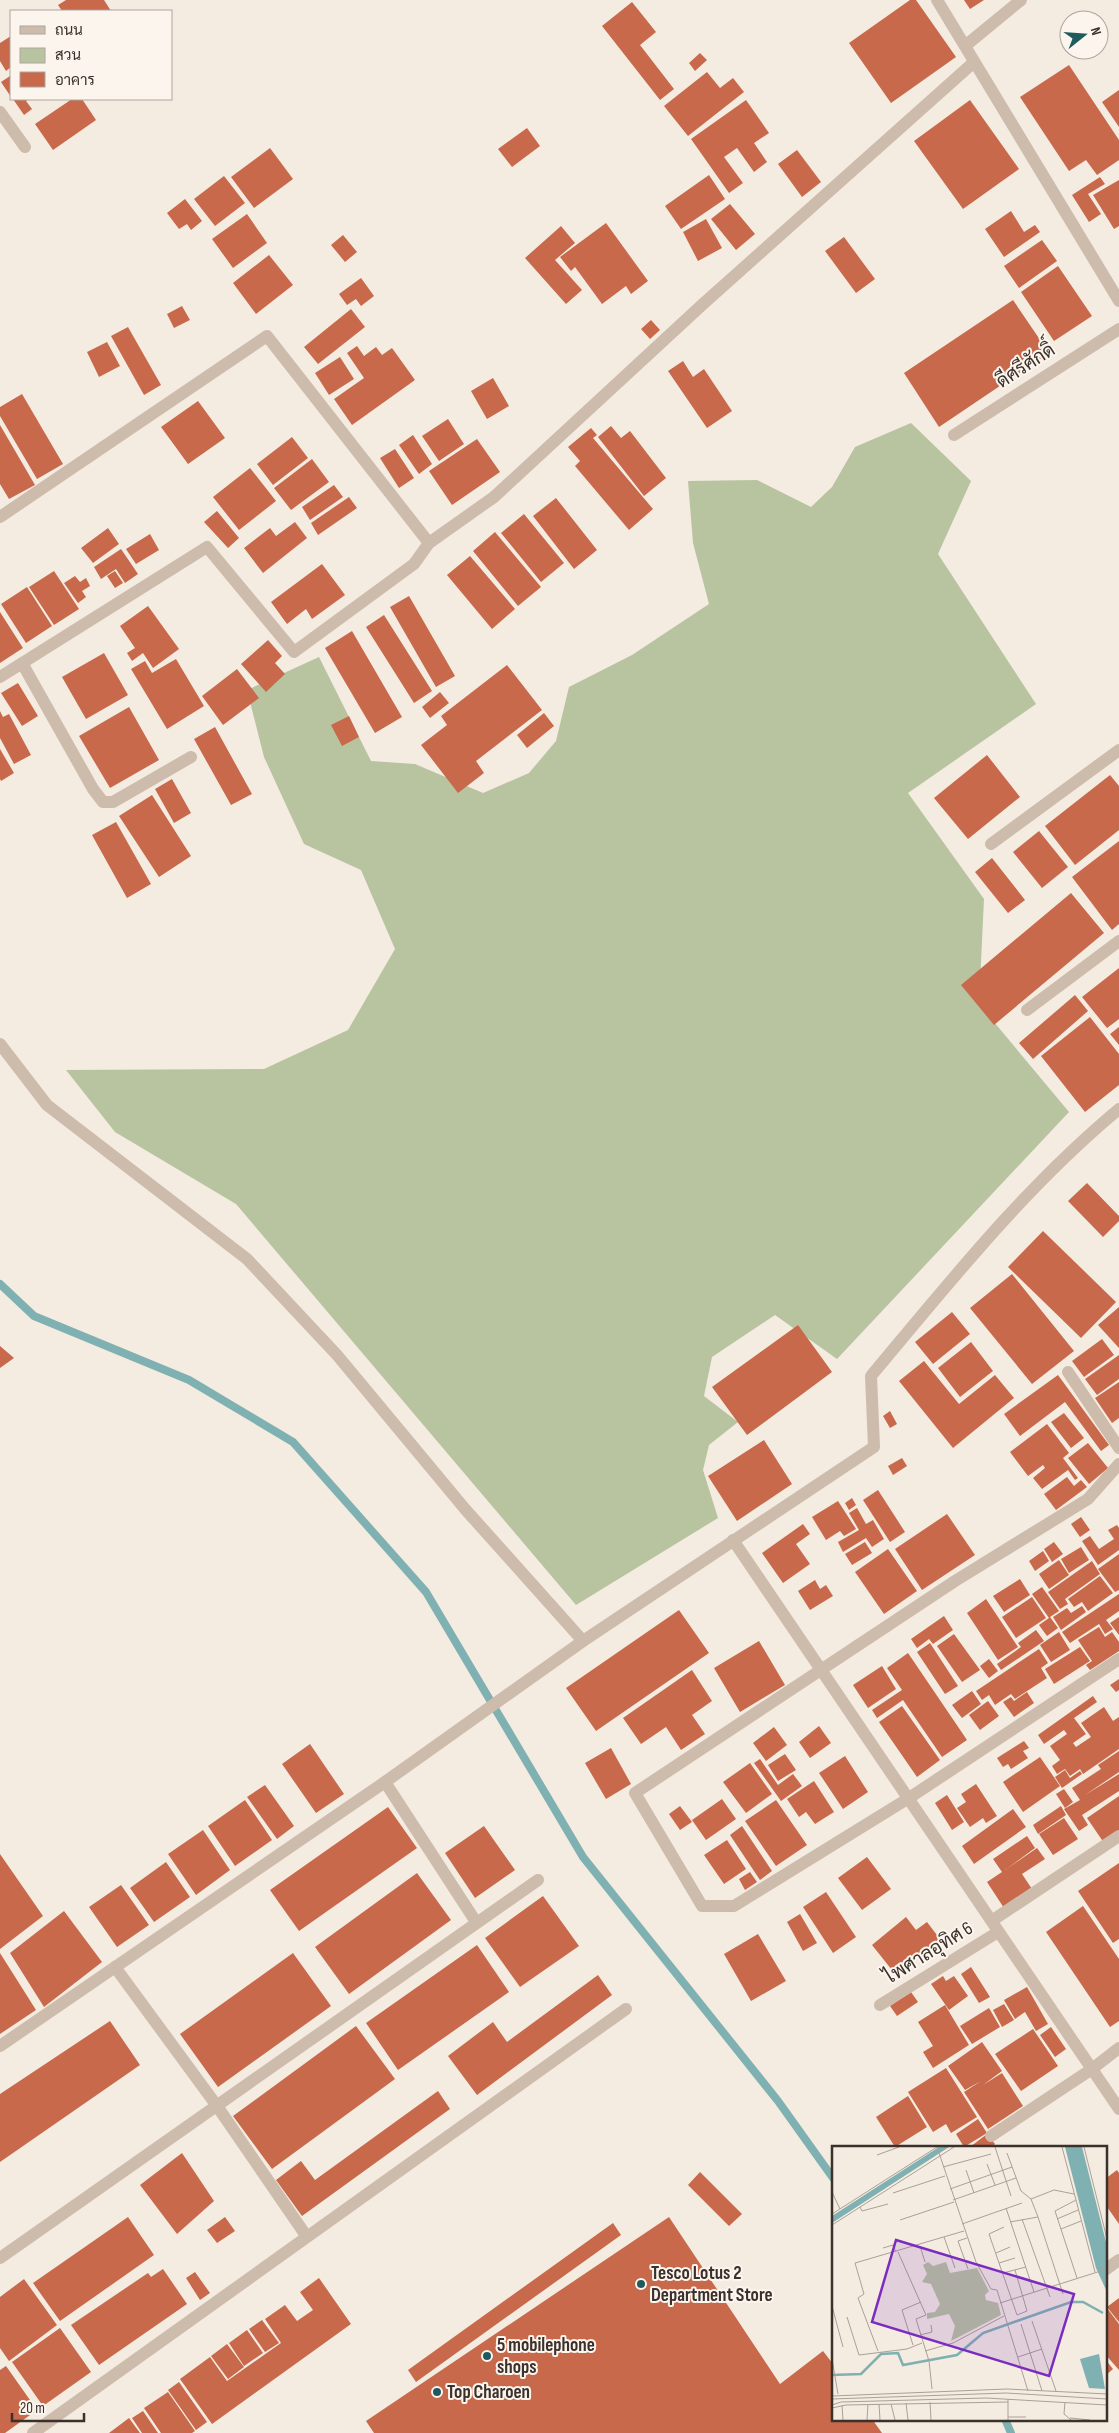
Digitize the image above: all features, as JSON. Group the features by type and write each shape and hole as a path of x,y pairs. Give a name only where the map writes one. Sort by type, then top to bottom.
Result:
{"street":[{"path":"937,0 966,46 973,63 1119,300"},
{"path":"966,46 1020,0"},
{"path":"0,677 207,547 294,652 414,564 429,543 494,497 696,311 973,63"},
{"path":"0,112 25,147"},
{"name":"ดีศรีศักดิ์","path":"954,435 1119,329"},
{"path":"0,518 267,336 429,543"},
{"path":"22,663 93,789 103,802 112,802 191,757"},
{"path":"991,844 1119,750"},
{"path":"1028,1010 1119,941"},
{"path":"0,1044 47,1104 247,1259 337,1355 465,1509 583,1641"},
{"path":"0,2046 385,1782 583,1641 874,1447 871,1376 990,1234 1068,1155 1119,1109"},
{"path":"1068,1372 1119,1448"},
{"path":"1118,1467 1088,1499 955,1581 635,1793 702,1906 734,1906 909,1798 1119,1659"},
{"path":"733,1540 1119,2109"},
{"path":"385,1782 476,1922"},
{"name":"ไพศาลอุทิศ 6","path":"880,2005 995,1926 1119,1836"},
{"path":"0,2258 538,1880"},
{"path":"115,1967 217,2106 308,2237"},
{"path":"32,2433 626,2009"},
{"path":"991,2136 1092,2069 1119,2048"},
{"path":"1106,2269 1119,2260"}],"green space":[{"path":"911,423 971,481 938,554 1036,704 908,793 984,899 979,1004 1069,1112 837,1359 775,1315 712,1357 704,1396 738,1422 709,1445 703,1470 718,1518 576,1605 236,1204 115,1132 66,1070 264,1069 348,1030 395,949 361,870 304,844 264,757 247,690 319,657 371,761 415,764 483,793 529,773 556,741 569,687 632,655 709,604 693,543 688,481 757,480 811,507 832,487 855,447"}],"building":[{"path":"66,0 104,0 110,10 61,10 58,5"},
{"path":"910,0 916,0 956,57 891,103 849,43"},
{"path":"964,0 984,0 970,9"},
{"path":"632,2 656,32 640,45 674,89 660,100 602,26"},
{"path":"10,37 10,68 6,71 0,61 0,43"},
{"path":"700,53 707,60 695,71 689,63"},
{"path":"1069,65 1119,140 1119,160 1097,175 1086,160 1069,171 1020,97"},
{"path":"707,72 720,88 733,78 744,92 688,136 664,106"},
{"path":"10,76 10,96 1,82"},
{"path":"1119,90 1119,127 1102,102"},
{"path":"14,100 28,100 26,101 32,109 24,115"},
{"path":"71,100 83,100 96,120 53,150 35,124"},
{"path":"746,100 769,133 754,143 767,162 754,172 737,148 724,157 743,183 729,193 691,139"},
{"path":"970,100 1019,169 963,209 914,141"},
{"path":"527,128 540,146 512,167 498,149"},
{"path":"270,148 293,179 254,208 231,177"},
{"path":"797,150 821,182 802,197 778,164"},
{"path":"709,175 725,199 681,229 665,206"},
{"path":"224,176 245,203 215,226 194,199"},
{"path":"1100,177 1105,184 1088,194 1101,214 1089,222 1072,195"},
{"path":"1119,180 1119,226 1114,229 1093,195"},
{"path":"185,199 202,221 191,230 187,224 179,229 167,213"},
{"path":"730,204 755,234 736,250 711,219"},
{"path":"1011,211 1024,232 1035,225 1040,232 1004,257 985,229"},
{"path":"247,214 267,243 233,268 212,239"},
{"path":"706,219 722,248 698,261 683,232"},
{"path":"606,223 648,281 631,294 626,286 602,304 575,267 571,271 560,257"},
{"path":"561,226 575,243 555,260 582,290 566,304 525,258"},
{"path":"343,235 357,252 345,262 331,245"},
{"path":"844,237 875,279 856,293 825,251"},
{"path":"1042,240 1057,261 1019,288 1004,266"},
{"path":"269,255 293,285 256,314 233,283"},
{"path":"1058,266 1092,316 1054,341 1021,292"},
{"path":"361,278 374,296 361,306 356,299 347,305 339,294"},
{"path":"1013,300 1049,353 939,427 904,373"},
{"path":"182,306 190,320 174,328 167,314"},
{"path":"351,309 365,327 318,364 304,347"},
{"path":"651,320 660,330 650,339 641,329"},
{"path":"128,327 161,385 144,395 111,336"},
{"path":"107,342 120,366 99,377 87,352"},
{"path":"357,346 364,356 376,347 382,355 392,348 415,380 352,425 334,399 364,378 347,353"},
{"path":"340,357 354,379 329,395 315,373"},
{"path":"683,361 693,377 704,369 732,411 707,428 668,371"},
{"path":"493,378 509,406 487,419 471,391"},
{"path":"22,394 63,464 37,479 0,416 0,407"},
{"path":"198,401 225,438 188,464 161,427"},
{"path":"448,419 464,444 439,461 422,436"},
{"path":"0,425 35,485 9,499 0,484"},
{"path":"611,426 621,438 630,431 666,478 644,496 598,437"},
{"path":"591,428 597,435 593,438 653,509 629,530 575,466 580,461 568,447"},
{"path":"413,435 432,464 419,474 399,445"},
{"path":"292,437 308,458 273,485 257,464"},
{"path":"477,439 500,472 452,505 429,471"},
{"path":"395,449 414,478 399,488 380,458"},
{"path":"312,459 329,482 291,510 274,488"},
{"path":"250,468 276,501 239,530 213,497"},
{"path":"334,485 343,497 310,520 302,507"},
{"path":"349,497 357,508 318,535 311,523"},
{"path":"556,498 597,550 574,569 533,516"},
{"path":"217,511 239,538 228,548 204,522"},
{"path":"524,514 564,563 541,582 501,533"},
{"path":"295,522 307,538 263,573 244,548 270,528 276,536"},
{"path":"108,528 119,544 93,563 81,548"},
{"path":"495,532 541,587 518,606 473,551"},
{"path":"150,534 159,550 136,564 126,549"},
{"path":"121,549 138,574 125,583 116,569 101,579 94,567"},
{"path":"470,556 515,609 492,629 447,575"},
{"path":"322,564 345,595 312,619 306,609 287,624 271,602"},
{"path":"54,571 79,609 54,625 29,587"},
{"path":"115,571 123,583 115,588 107,576"},
{"path":"75,576 80,582 86,578 90,586 82,591 86,597 78,603 64,583"},
{"path":"27,587 52,626 26,643 1,604"},
{"path":"409,596 455,676 436,687 390,607"},
{"path":"148,606 179,649 153,668 143,653 132,661 127,653 135,648 120,626"},
{"path":"0,612 23,648 0,663"},
{"path":"384,615 432,691 414,703 366,627"},
{"path":"352,631 402,717 375,733 325,648"},
{"path":"268,640 282,656 275,663 285,674 266,692 241,664"},
{"path":"104,653 128,695 86,719 62,677"},
{"path":"176,659 204,706 167,729 131,669 145,661 152,673"},
{"path":"507,665 542,710 476,761 484,773 458,793 421,745 447,725 441,716"},
{"path":"237,669 259,698 223,725 202,696"},
{"path":"18,683 38,716 22,726 1,693"},
{"path":"440,692 449,703 430,718 422,707"},
{"path":"129,707 159,760 110,788 79,736"},
{"path":"0,711 3,717 9,714 31,755 14,764 0,738"},
{"path":"544,713 554,726 527,748 517,735"},
{"path":"349,716 359,737 342,746 331,725"},
{"path":"215,727 252,794 231,805 194,739"},
{"path":"0,749 14,773 1,781 0,779"},
{"path":"987,755 1020,797 968,839 934,798"},
{"path":"1110,775 1119,786 1119,830 1075,865 1045,826"},
{"path":"172,779 191,813 174,823 155,789"},
{"path":"152,795 191,856 159,877 119,816"},
{"path":"116,822 151,884 127,898 92,835"},
{"path":"1039,831 1068,867 1042,888 1013,852"},
{"path":"1119,841 1119,924 1112,930 1072,877"},
{"path":"992,858 1025,900 1008,913 975,872"},
{"path":"1071,893 1104,933 994,1025 961,985"},
{"path":"1119,968 1119,1019 1107,1028 1082,997"},
{"path":"1075,995 1088,1011 1033,1059 1019,1043"},
{"path":"1090,1017 1119,1054 1119,1085 1085,1112 1041,1056"},
{"path":"1119,1027 1119,1045 1110,1034"},
{"path":"1087,1183 1119,1216 1119,1221 1103,1237 1068,1201"},
{"path":"1043,1231 1116,1302 1081,1338 1008,1267"},
{"path":"1012,1274 1074,1351 1032,1384 970,1308"},
{"path":"1119,1307 1119,1348 1098,1325"},
{"path":"952,1312 970,1334 933,1364 915,1342"},
{"path":"798,1325 832,1372 747,1435 712,1387"},
{"path":"1102,1339 1114,1355 1084,1377 1072,1361"},
{"path":"971,1342 993,1371 960,1397 938,1368"},
{"path":"0,1346 14,1358 0,1368"},
{"path":"1119,1355 1119,1379 1097,1395 1085,1379"},
{"path":"924,1361 959,1404 995,1375 1014,1398 953,1448 899,1381"},
{"path":"1058,1375 1109,1445 1101,1451 1065,1402 1020,1436 1004,1414"},
{"path":"1119,1382 1119,1418 1112,1423 1095,1398"},
{"path":"890,1411 897,1424 890,1428 883,1416"},
{"path":"1064,1413 1084,1438 1071,1448 1051,1422"},
{"path":"1047,1424 1069,1453 1063,1458 1078,1478 1075,1480 1068,1470 1042,1489 1033,1478 1045,1468 1043,1465 1028,1476 1010,1452"},
{"path":"764,1440 792,1484 737,1521 708,1476"},
{"path":"1088,1443 1108,1468 1089,1484 1068,1458"},
{"path":"902,1458 907,1466 893,1475 888,1466"},
{"path":"1067,1477 1074,1486 1081,1480 1087,1487 1056,1510 1044,1494"},
{"path":"878,1490 905,1532 890,1542 863,1500"},
{"path":"852,1498 856,1505 849,1510 845,1503"},
{"path":"838,1501 856,1529 844,1536 840,1531 826,1540 812,1517"},
{"path":"857,1508 866,1524 873,1520 884,1539 872,1547 866,1538 843,1552 838,1542 859,1530 849,1513"},
{"path":"947,1514 975,1555 922,1590 895,1549"},
{"path":"1081,1517 1090,1530 1080,1537 1071,1524"},
{"path":"803,1524 810,1534 796,1544 810,1564 783,1583 762,1553"},
{"path":"1117,1525 1119,1528 1119,1550 1098,1565 1082,1541 1090,1536 1099,1549 1114,1539 1108,1530"},
{"path":"865,1542 872,1553 852,1565 845,1554"},
{"path":"1054,1542 1063,1554 1052,1562 1044,1549"},
{"path":"1081,1547 1089,1560 1069,1573 1061,1559"},
{"path":"888,1549 917,1591 884,1614 855,1572"},
{"path":"1043,1551 1049,1561 1035,1571 1029,1561"},
{"path":"1119,1554 1119,1590 1115,1592 1098,1569"},
{"path":"1059,1560 1069,1575 1049,1589 1039,1574"},
{"path":"1092,1561 1100,1574 1065,1599 1068,1604 1060,1609 1048,1592"},
{"path":"1100,1576 1113,1593 1088,1611 1082,1602 1074,1607 1068,1599"},
{"path":"1020,1579 1030,1595 1004,1612 993,1596"},
{"path":"815,1580 820,1589 826,1585 833,1596 810,1610 798,1591"},
{"path":"1042,1587 1059,1611 1050,1617 1058,1628 1047,1636 1039,1625 1049,1618 1032,1594"},
{"path":"1119,1594 1119,1611 1106,1620 1113,1629 1105,1634 1099,1624 1070,1643 1062,1632"},
{"path":"1032,1597 1046,1618 1016,1638 1002,1617"},
{"path":"986,1599 1018,1647 998,1660 967,1613"},
{"path":"1082,1606 1086,1612 1061,1630 1053,1617 1067,1608 1071,1613"},
{"path":"679,1610 709,1653 596,1731 566,1688"},
{"path":"944,1616 953,1630 933,1644 929,1639 917,1648 911,1639"},
{"path":"1119,1617 1119,1635 1110,1623"},
{"path":"1099,1627 1105,1637 1112,1632 1119,1642 1119,1651 1090,1670 1086,1665 1092,1661 1078,1640"},
{"path":"1036,1630 1044,1641 1001,1670 997,1664 1021,1647 1018,1643"},
{"path":"1059,1632 1070,1650 1051,1662 1040,1645"},
{"path":"954,1634 980,1670 962,1682 937,1646"},
{"path":"759,1641 785,1685 740,1712 714,1668"},
{"path":"930,1643 958,1686 945,1694 917,1652"},
{"path":"1080,1647 1090,1661 1054,1684 1045,1669"},
{"path":"1039,1649 1048,1663 1041,1668 1047,1678 1015,1699 1011,1694 995,1705 989,1695 982,1700 976,1691"},
{"path":"908,1653 967,1740 942,1757 903,1700 877,1718 872,1710 902,1690 887,1668"},
{"path":"989,1659 998,1671 989,1678 980,1666"},
{"path":"882,1666 896,1689 868,1708 853,1685"},
{"path":"692,1670 712,1701 692,1715 705,1734 681,1750 666,1727 641,1744 623,1718"},
{"path":"1119,1679 1119,1690 1116,1692 1110,1685"},
{"path":"972,1691 981,1704 962,1718 952,1705"},
{"path":"1027,1692 1034,1703 1014,1717 1003,1702 1011,1697 1014,1701"},
{"path":"1093,1696 1097,1702 1074,1718 1086,1734 1073,1743 1076,1747 1091,1737 1081,1723 1104,1707 1113,1721 1119,1717 1119,1749 1083,1774 1080,1769 1070,1776 1065,1769 1057,1774 1052,1766 1060,1760 1050,1746 1067,1734 1064,1730 1044,1744 1038,1735"},
{"path":"988,1701 999,1716 980,1730 969,1715"},
{"path":"902,1706 940,1760 917,1777 879,1722"},
{"path":"819,1726 831,1743 810,1758 799,1742"},
{"path":"774,1727 787,1745 766,1761 753,1743"},
{"path":"1024,1741 1029,1748 1023,1751 1028,1758 1011,1769 1008,1764 1003,1767 997,1758"},
{"path":"310,1744 344,1794 316,1813 282,1764"},
{"path":"611,1748 631,1784 606,1799 585,1763"},
{"path":"1119,1751 1119,1772 1085,1795 1119,1774 1119,1791 1082,1815 1088,1825 1079,1831 1064,1809 1080,1800 1072,1788 1101,1769 1098,1765"},
{"path":"785,1754 796,1770 778,1781 768,1765"},
{"path":"845,1756 868,1792 843,1809 819,1773"},
{"path":"1040,1757 1060,1786 1023,1812 1003,1782"},
{"path":"760,1759 778,1785 793,1774 802,1786 781,1801 754,1763"},
{"path":"750,1763 772,1794 746,1813 723,1782"},
{"path":"1065,1770 1070,1778 1080,1771 1082,1774 1062,1788 1055,1777"},
{"path":"814,1781 834,1812 815,1824 806,1812 799,1817 787,1799"},
{"path":"976,1784 997,1816 986,1823 983,1818 970,1827 957,1808 966,1802 961,1794"},
{"path":"265,1785 294,1826 277,1839 247,1797"},
{"path":"1064,1789 1073,1802 1065,1808 1056,1794"},
{"path":"947,1795 964,1822 952,1830 935,1803"},
{"path":"1119,1796 1119,1833 1104,1843 1087,1818"},
{"path":"722,1799 736,1819 706,1840 692,1820"},
{"path":"245,1800 272,1840 235,1866 208,1826"},
{"path":"776,1800 807,1845 776,1866 745,1821"},
{"path":"680,1806 692,1822 680,1830 669,1814"},
{"path":"1061,1806 1066,1815 1038,1834 1033,1825"},
{"path":"388,1807 417,1848 299,1931 270,1890"},
{"path":"1013,1809 1026,1827 974,1864 962,1846"},
{"path":"1064,1818 1078,1839 1053,1855 1039,1834"},
{"path":"484,1826 515,1870 475,1898 445,1853"},
{"path":"742,1826 772,1871 760,1880 730,1835"},
{"path":"203,1830 230,1870 196,1895 168,1854"},
{"path":"1027,1836 1035,1848 1005,1870 1037,1848 1045,1859 1022,1874 1032,1889 1004,1908 987,1882 1002,1872 993,1859"},
{"path":"727,1840 746,1869 724,1884 704,1855"},
{"path":"0,1854 43,1916 0,1949"},
{"path":"867,1857 891,1889 862,1910 838,1878"},
{"path":"166,1862 190,1897 154,1922 130,1888"},
{"path":"1119,1863 1119,1939 1113,1943 1078,1891"},
{"path":"750,1872 757,1882 745,1890 739,1879"},
{"path":"417,1873 451,1920 349,1994 315,1947"},
{"path":"121,1885 149,1925 117,1947 89,1907"},
{"path":"826,1892 856,1937 833,1953 803,1907"},
{"path":"543,1896 579,1946 520,1987 485,1938"},
{"path":"1083,1906 1119,1959 1119,2021 1110,2027 1046,1932"},
{"path":"64,1911 102,1962 44,2007 10,1953"},
{"path":"800,1914 817,1943 803,1951 787,1922"},
{"path":"906,1917 916,1930 927,1922 940,1939 896,1975 872,1945"},
{"path":"758,1934 786,1981 751,2001 724,1954"},
{"path":"477,1945 509,1992 398,2070 366,2023"},
{"path":"0,1953 36,2010 0,2034"},
{"path":"293,1953 331,2006 218,2087 180,2034"},
{"path":"971,1967 990,1997 979,2003 961,1974"},
{"path":"598,1975 612,1995 477,2095 448,2056 493,2022 507,2042"},
{"path":"943,1976 946,1981 954,1976 968,1996 949,2010 931,1984"},
{"path":"1027,1987 1048,2024 1036,2031 1025,2012 1015,2019 1004,2000"},
{"path":"911,1992 918,2002 897,2016 890,2006"},
{"path":"1004,2004 1014,2020 1002,2027 993,2010"},
{"path":"945,2005 969,2045 933,2068 923,2052 933,2046 918,2022"},
{"path":"989,2008 1000,2027 972,2044 960,2026"},
{"path":"110,2021 140,2065 0,2162 0,2094"},
{"path":"356,2026 395,2079 272,2169 233,2116"},
{"path":"1051,2027 1066,2049 1055,2057 1040,2035"},
{"path":"1033,2029 1058,2066 1021,2091 995,2054"},
{"path":"982,2042 1002,2071 983,2085 1002,2073 1023,2106 988,2129 964,2092 981,2081 965,2090 948,2066"},
{"path":"946,2068 977,2117 951,2133 946,2124 933,2132 908,2092"},
{"path":"438,2091 450,2109 302,2216 276,2180 301,2161 315,2180"},
{"path":"908,2096 927,2127 894,2146 876,2117"},
{"path":"978,2119 987,2133 966,2146 963,2146 956,2134"},
{"path":"987,2134 995,2144 993,2146 971,2146"},
{"path":"182,2153 214,2201 177,2234 140,2185"},
{"path":"1117,2170 1119,2173 1119,2224 1106,2205 1106,2178"},
{"path":"700,2172 742,2214 729,2226 688,2185"},
{"path":"128,2217 154,2255 60,2321 33,2283"},
{"path":"225,2217 235,2231 217,2243 207,2230"},
{"name":"Tesco Lotus 2 Department Store","path":"669,2217 780,2384 823,2351 832,2363 832,2420 873,2420 882,2433 374,2433 366,2421"},
{"path":"613,2223 621,2235 416,2382 408,2370"},
{"path":"163,2269 187,2304 99,2365 71,2325 148,2273 151,2277"},
{"path":"195,2272 210,2293 200,2300 186,2278"},
{"path":"319,2278 351,2324 212,2424 180,2379 210,2357 227,2381 281,2343 265,2319 285,2305 297,2321 313,2310 300,2292"},
{"path":"24,2279 57,2325 9,2361 0,2348 0,2297"},
{"path":"1119,2298 1119,2322 1107,2307"},
{"path":"1107,2308 1119,2324 1119,2370 1106,2355"},
{"path":"262,2320 279,2343 265,2352 249,2329"},
{"path":"60,2328 91,2372 43,2406 12,2362"},
{"path":"247,2330 263,2353 244,2366 229,2343"},
{"path":"227,2344 244,2367 228,2379 211,2356"},
{"path":"1106,2360 1113,2369 1106,2375"},
{"path":"6,2366 37,2410 5,2433 0,2433 0,2370"},
{"path":"179,2382 207,2422 196,2430 168,2390"},
{"path":"168,2392 195,2431 192,2433 161,2433 144,2408"},
{"path":"143,2411 158,2433 142,2433 132,2418"},
{"path":"129,2418 140,2433 109,2433"}],"waterway":[{"path":"0,1284 34,1316 189,1380 293,1442 426,1592 583,1857 778,2101 832,2177"},
{"path":"1005,2420 1011,2433"}],"place":[{"name":"Tesco Lotus 2 Department Store","path":"641,2284"},
{"name":"5 mobilephone shops","path":"487,2356"},
{"name":"Top Charoen","path":"437,2392"}]}
